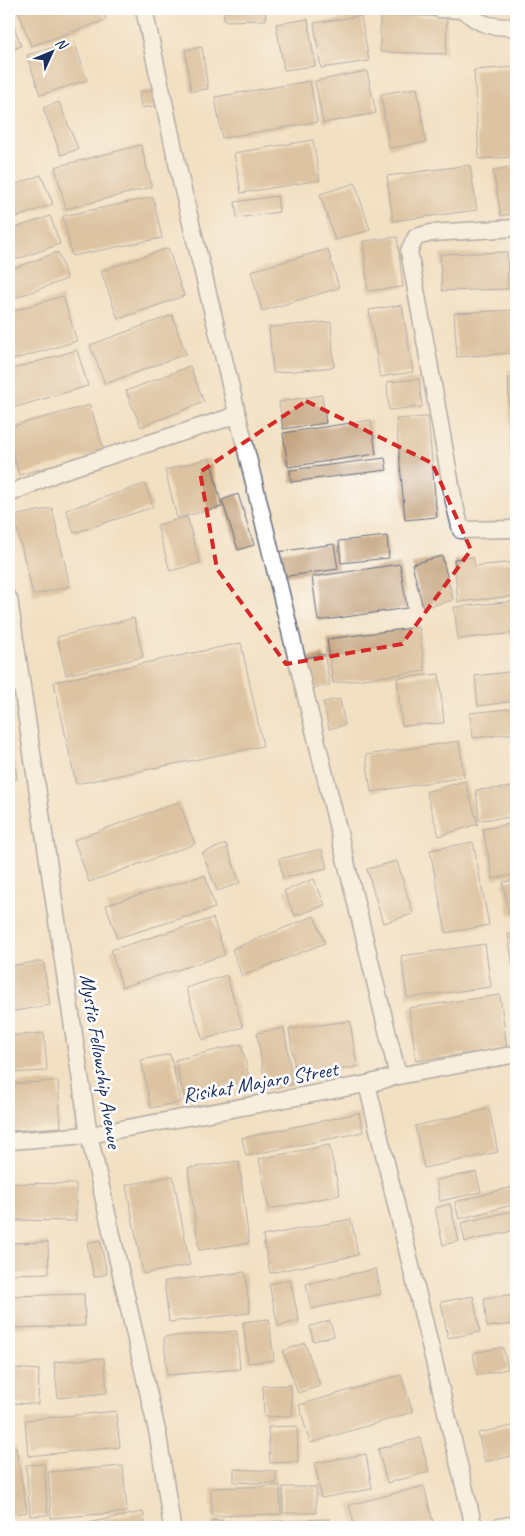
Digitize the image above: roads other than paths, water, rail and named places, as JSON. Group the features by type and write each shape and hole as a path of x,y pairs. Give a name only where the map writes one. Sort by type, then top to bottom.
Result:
{"street":[{"path":"144,9 182,186 398,1076"},
{"path":"440,9 465,9 471,17 493,27 516,27"},
{"path":"516,228 431,233 416,237 409,251 454,502 461,530 516,529"},
{"path":"9,494 59,472 237,415"},
{"name":"Mystic Fellowship Avenue","path":"9,598 89,1135 158,1435 172,1527"},
{"name":"Risikat Majaro Street","path":"9,1141 89,1135 367,1084 398,1076 516,1054"},
{"path":"367,1084 474,1527"},
{"path":"499,1527 516,1524"}]}
